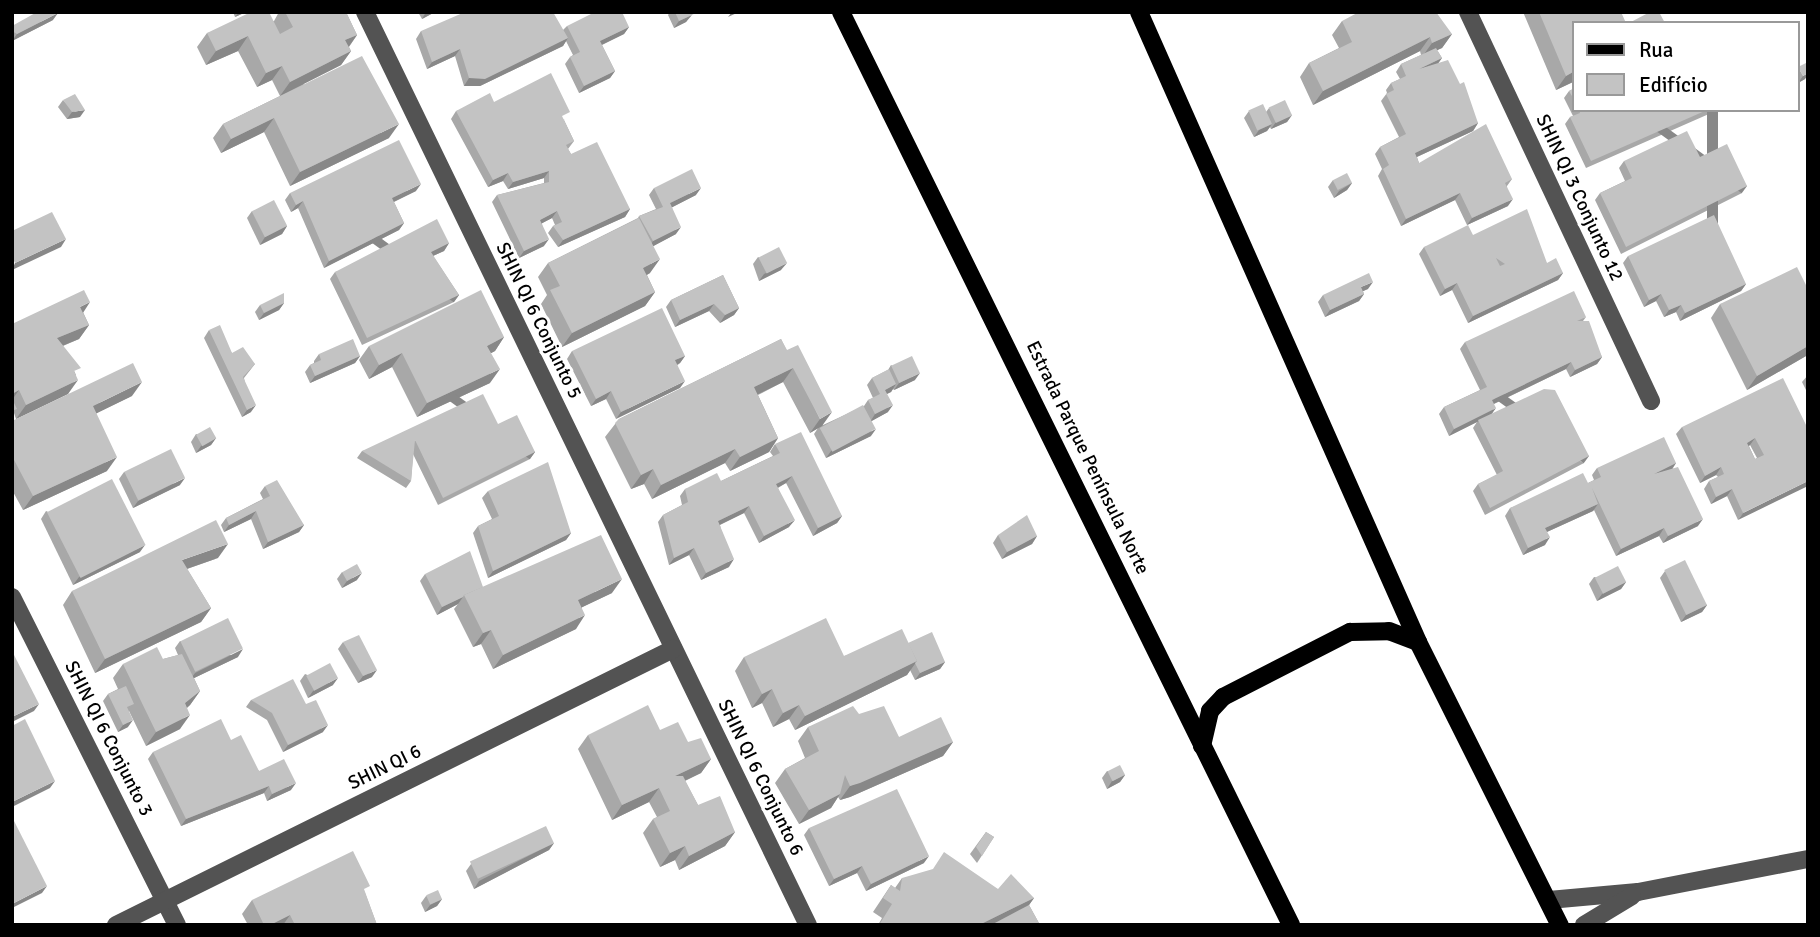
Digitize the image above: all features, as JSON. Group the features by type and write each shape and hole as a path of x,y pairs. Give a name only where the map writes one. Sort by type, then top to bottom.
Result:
{"main road":[{"name":"Estrada Parque Península Norte","path":"841,12 1291,925"},
{"path":"1139,12 1418,642 1560,925"},
{"path":"1202,746 1210,711 1223,697 1350,632 1388,631 1418,642"}],"street":[{"name":"SHIN QI 6 Conjunto 5","path":"365,12 673,649"},
{"name":"SHIN QI 3 Conjunto 12","path":"1468,12 1651,401"},
{"name":"SHIN QI 6 Conjunto 3","path":"12,597 177,925"},
{"name":"SHIN QI 6","path":"116,925 673,649"},
{"name":"SHIN QI 6 Conjunto 6","path":"673,649 808,925"},
{"path":"1549,900 1638,892 1808,859"},
{"path":"1584,925 1638,892"}],"building":[{"path":"37,12 58,13 17,34 12,31 12,26"},
{"path":"251,12 269,12 280,34 293,27 285,12 346,12 357,35 345,40 351,51 290,82 282,66 266,73 248,36 216,51 207,33"},
{"path":"465,12 553,12 568,38 485,79 469,78 460,49 432,62 421,31"},
{"path":"595,12 622,12 629,27 600,41 615,71 584,86 570,57 580,52 567,26"},
{"path":"675,12 690,12 692,15 679,21"},
{"path":"1359,12 1436,12 1452,34 1432,43 1430,37 1323,91 1309,63 1352,42 1342,21"},
{"path":"1539,12 1621,12 1625,21 1572,21 1572,73 1566,76"},
{"path":"1650,12 1659,12 1664,21 1633,21"},
{"path":"1436,48 1442,58 1419,69 1448,60 1460,84 1464,82 1478,123 1415,153 1419,163 1486,124 1512,179 1505,183 1513,199 1472,218 1460,193 1406,219 1383,169 1389,165 1380,147 1406,134 1386,94 1394,90 1391,83 1406,76 1401,64"},
{"path":"362,56 399,124 300,172 274,118 231,139 223,124"},
{"path":"1806,63 1808,73 1803,76 1799,66"},
{"path":"551,73 570,112 562,116 574,141 566,145 571,154 597,142 630,209 563,240 553,226 562,222 557,211 540,220 549,239 524,251 497,195 549,182 549,171 513,182 508,173 493,180 456,111 490,93 494,102"},
{"path":"75,94 85,110 72,112 63,100"},
{"path":"1285,100 1292,115 1276,123 1269,108"},
{"path":"1263,104 1272,124 1257,131 1248,111"},
{"path":"1702,112 1591,161 1570,117 1580,113"},
{"path":"1687,131 1700,157 1727,144 1747,186 1626,247 1600,193 1632,178 1624,161"},
{"path":"399,140 421,184 392,198 404,223 329,261 303,201 296,205 290,193"},
{"path":"692,169 701,188 670,203 681,227 653,241 639,216 663,207 654,188"},
{"path":"1347,173 1352,183 1338,190 1333,180"},
{"path":"274,200 287,226 265,237 252,211"},
{"path":"1527,209 1547,263 1556,258 1563,273 1473,316 1457,283 1445,289 1424,247 1468,225 1473,235"},
{"path":"52,212 66,239 15,263 12,257 12,231"},
{"path":"1714,215 1746,284 1685,313 1681,305 1669,310 1661,294 1649,300 1628,256"},
{"path":"639,218 660,259 643,268 655,292 572,333 550,290 560,286 548,263"},
{"path":"437,219 449,243 431,252 459,295 367,338 335,272"},
{"path":"779,247 787,263 767,273 759,257"},
{"path":"1797,267 1808,289 1808,346 1757,376 1720,304"},
{"path":"1369,273 1373,282 1361,287 1364,294 1330,310 1323,295"},
{"path":"723,275 739,308 725,315 714,304 680,320 671,300"},
{"path":"84,290 90,302 80,307 89,325 57,338 81,368 74,371 78,380 26,405 19,390 12,394 12,324"},
{"path":"481,290 504,337 487,346 500,369 427,403 402,353 379,365 369,346"},
{"path":"1574,291 1586,317 1577,321 1589,321 1602,357 1575,370 1571,362 1492,400 1496,408 1454,429 1444,407 1487,387 1465,342"},
{"path":"284,293 284,303 264,313 260,305"},
{"path":"662,308 685,356 675,360 685,381 621,412 611,391 596,399 572,351"},
{"path":"220,325 232,353 243,347 255,364 243,377 256,405 247,410 209,330"},
{"path":"353,339 360,356 315,376 310,365 321,360 319,354"},
{"path":"781,339 787,350 798,345 832,412 820,419 793,368 754,387 778,438 740,457 735,449 661,485 653,469 641,475 615,423 619,419"},
{"path":"912,356 920,373 899,383 891,366"},
{"path":"133,363 142,382 93,406 117,457 33,496 12,456 12,421"},
{"path":"889,369 896,384 885,390 893,405 875,414 868,400 880,394 872,378"},
{"path":"1783,378 1808,429 1808,481 1743,513 1732,489 1716,497 1709,481 1724,474 1721,467 1705,476 1682,427","holes":["1755,438 1764,455 1755,459 1747,443"]},
{"path":"1544,389 1555,390 1589,456 1490,508 1478,484 1503,471 1478,420"},
{"path":"483,394 498,424 517,415 535,452 443,498 415,440 411,481 362,451"},
{"path":"863,405 876,429 832,452 820,428"},
{"path":"210,427 216,438 202,446 196,435"},
{"path":"801,432 842,516 818,528 792,476 776,484 795,520 764,536 749,506 718,521 734,559 706,573 694,548 674,558 663,515 688,502 685,489 717,473 721,481 780,453 775,444"},
{"path":"1664,437 1676,463 1654,474 1678,467 1703,519 1668,536 1664,528 1621,549 1592,488 1598,504 1545,528 1550,537 1528,548 1510,508 1583,473 1588,483 1601,477 1597,468"},
{"path":"171,449 185,478 138,501 124,472"},
{"path":"548,462 571,533 493,571 478,526 499,516 488,491"},
{"path":"112,479 146,545 81,578 47,512"},
{"path":"277,480 304,525 268,542 256,511 229,525 226,518 270,496 265,486"},
{"path":"1027,515 1037,536 1007,552 998,535"},
{"path":"216,520 228,544 182,560 211,608 105,659 72,591"},
{"path":"601,535 622,579 578,600 585,615 503,655 491,630 483,633 464,595"},
{"path":"470,551 483,587 442,607 425,574"},
{"path":"1685,560 1707,605 1686,615 1664,570"},
{"path":"357,564 362,573 347,581 342,572"},
{"path":"1618,566 1626,582 1603,594 1595,578"},
{"path":"228,618 243,649 195,672 180,641"},
{"path":"826,618 844,656 902,629 917,661 805,716 799,705 783,713 772,689 762,694 744,657"},
{"path":"932,632 945,662 920,673 908,643"},
{"path":"359,635 377,670 363,676 343,642"},
{"path":"157,647 163,659 182,654 200,691 185,703 190,715 156,732 123,664"},
{"path":"12,651 39,704 12,717"},
{"path":"330,663 338,678 314,691 306,676"},
{"path":"293,679 306,704 316,700 328,725 288,745 272,713 251,700"},
{"path":"126,686 134,704 127,707 133,720 123,725 108,694"},
{"path":"648,705 660,730 678,722 688,742 701,738 711,759 675,776 683,776 698,805 720,796 735,832 689,856 685,846 670,853 653,819 670,811 659,788 622,805 588,735"},
{"path":"853,706 859,714 884,706 899,737 941,717 953,742 860,783 850,786 845,775 840,794 809,810 785,769 819,751 808,727"},
{"path":"25,719 55,781 12,802 12,726"},
{"path":"221,719 231,740 241,735 259,771 284,759 296,783 272,794 269,786 186,819 153,752"},
{"path":"1120,765 1125,775 1113,781 1108,771"},
{"path":"897,789 929,856 871,884 862,866 834,879 809,828"},
{"path":"12,817 47,886 14,903 12,900"},
{"path":"546,826 554,843 478,879 470,861"},
{"path":"986,832 994,837 982,856 976,847"},
{"path":"353,851 370,886 364,889 377,925 295,925 290,915 270,925 264,925 252,900"},
{"path":"944,852 998,889 1011,874 1034,898 979,925 879,925 892,904 883,898 891,885 900,891 902,878 933,869"},
{"path":"438,890 442,899 430,904 426,895"},
{"path":"1029,905 1040,925 993,925 993,924"}]}
